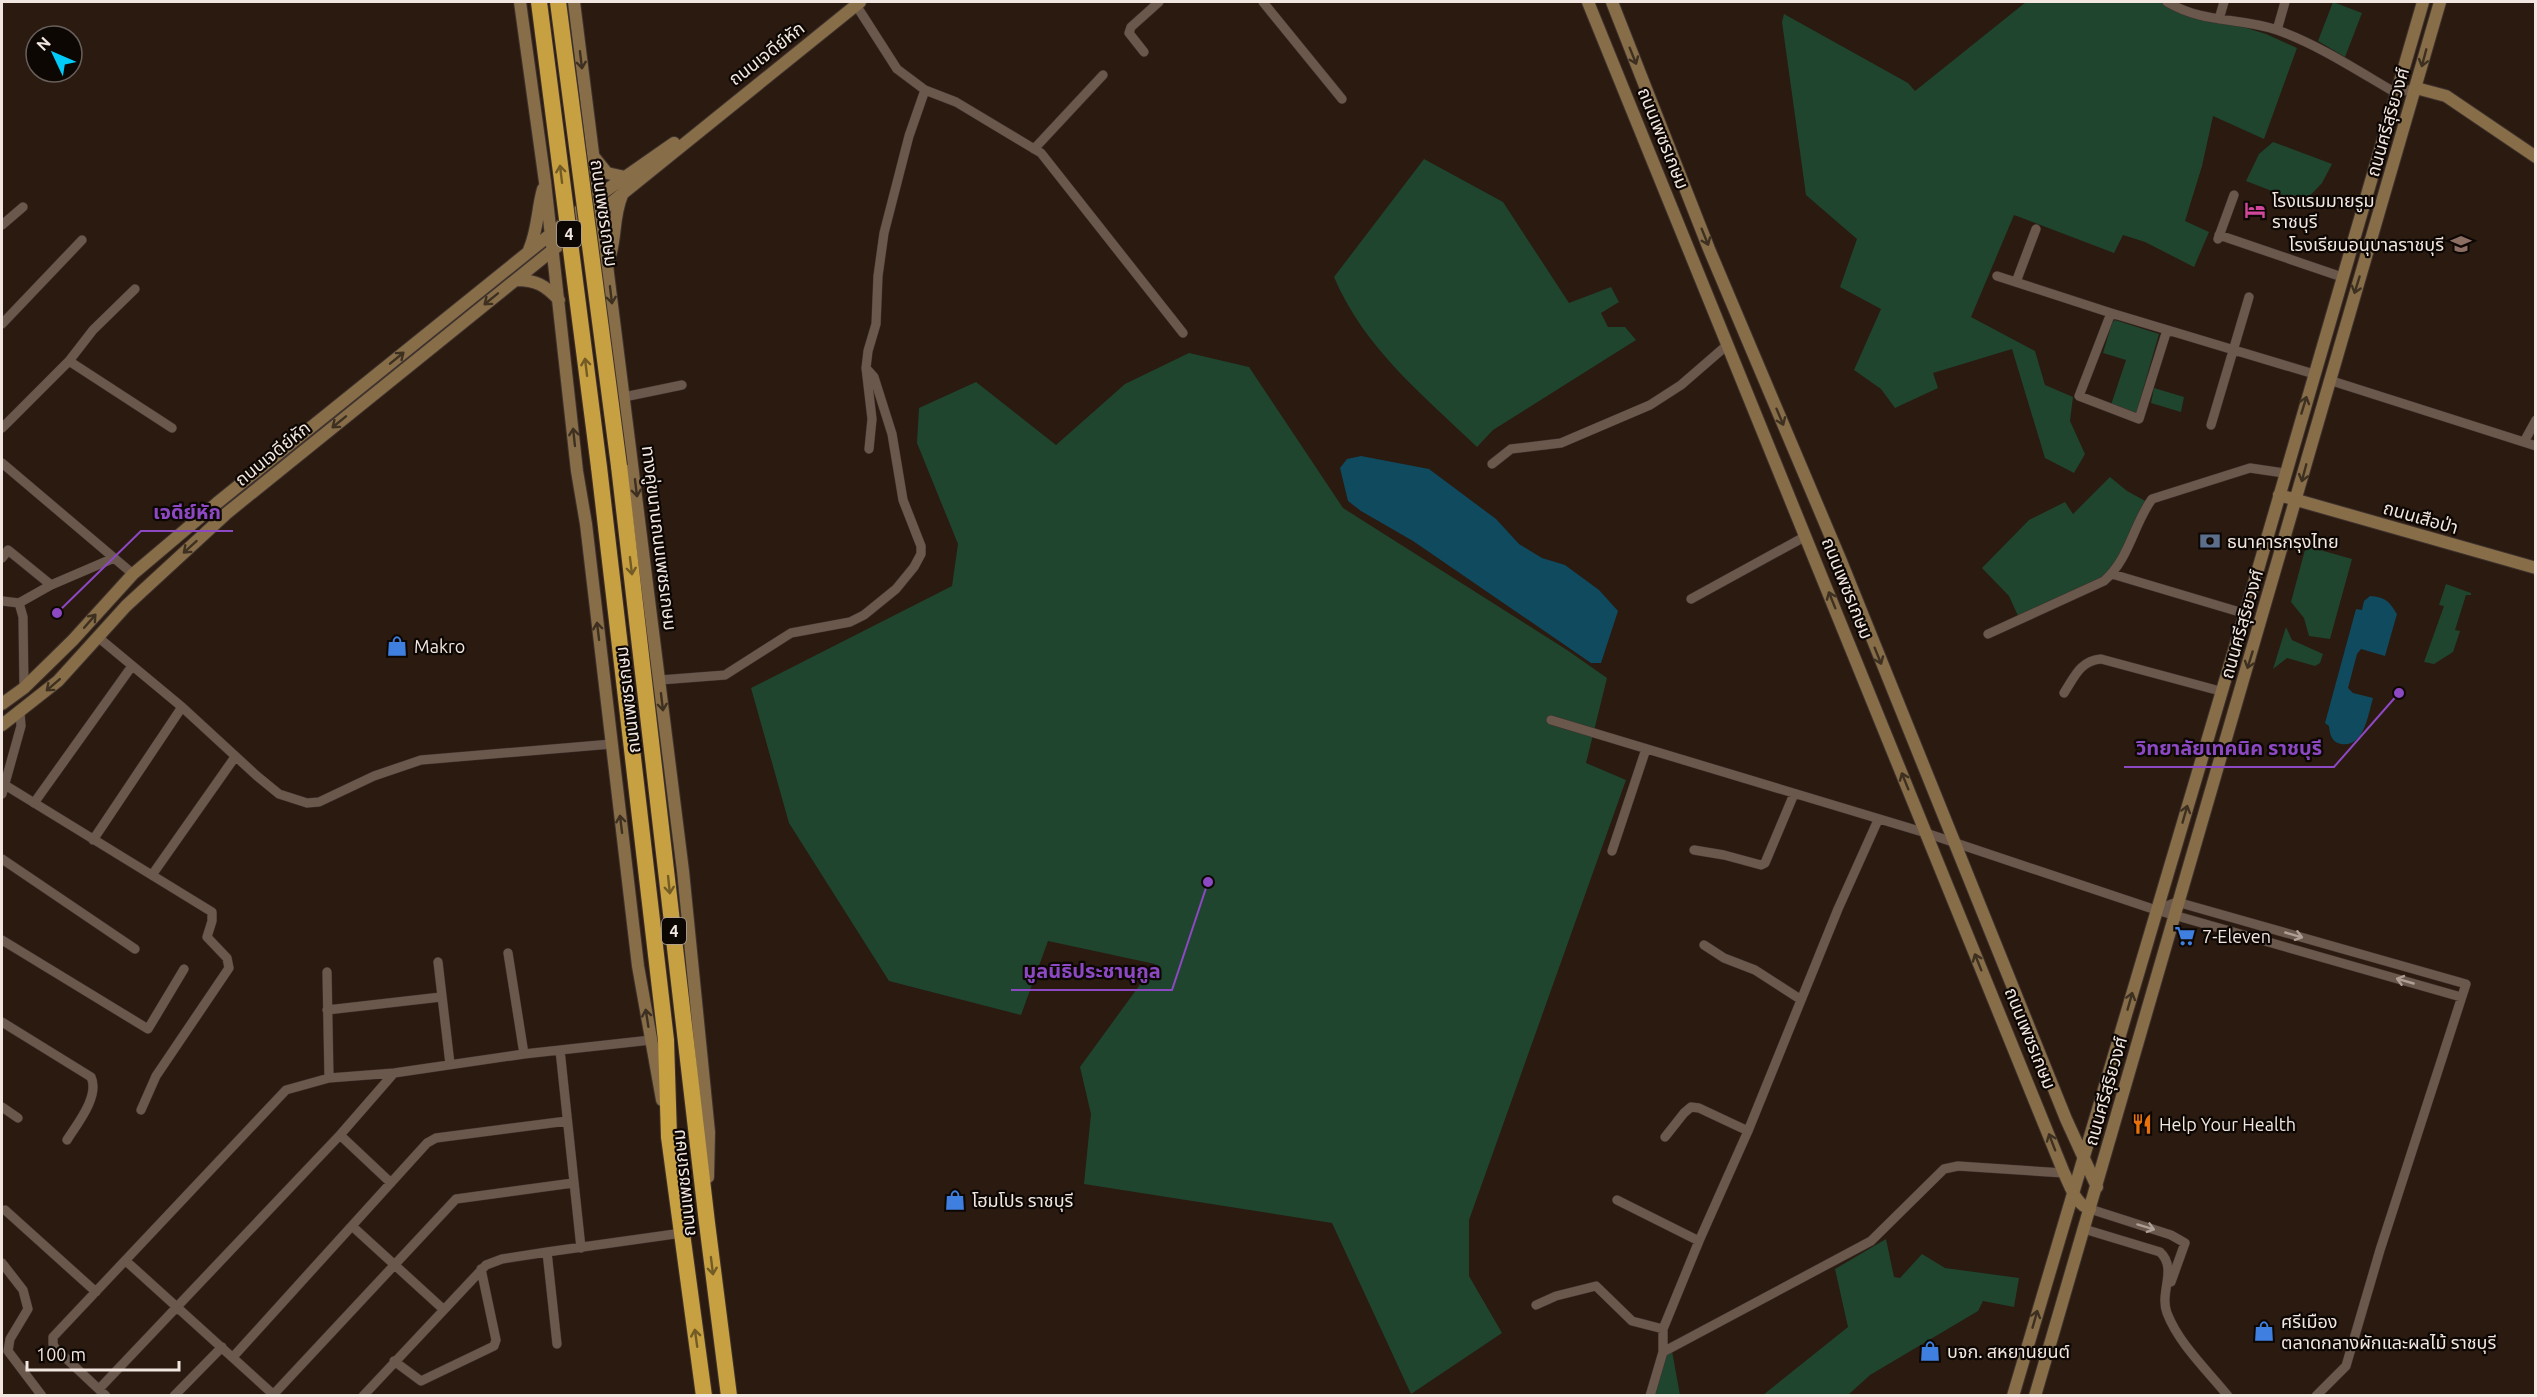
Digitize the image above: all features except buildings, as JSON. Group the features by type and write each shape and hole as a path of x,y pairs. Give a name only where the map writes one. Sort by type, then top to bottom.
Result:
{"highway":[{"name":"ถนนเพชรเกษม","path":"539,2 599,467 666,1040 669,1137 704,1395"},
{"name":"ถนนเพชรเกษม","path":"558,2 619,466 729,1395"}],"main road":[{"name":"4","path":"520,2 545,182 577,471 638,966 669,1137"},
{"name":"ทางคู่ขนานถนนเพชรเกษม","path":"574,2 683,871 709,1132 707,1223"},
{"name":"ถนนเพชรเกษม","path":"1588,2 2064,1173 2081,1205 2090,1209"},
{"name":"ถนนเพชรเกษม","path":"1612,2 1954,845 2097,1187"},
{"name":"ถนนศรีสุริยวงศ์","path":"2072,1190 2423,2"},
{"name":"ถนนศรีสุริยวงศ์","path":"2090,1209 2177,902 2297,500 2329,380 2440,2"},
{"name":"ถนนเจดีย์หัก","path":"2,725 58,681 126,606 226,513 858,3"},
{"path":"2416,88 2446,96 2535,157"},
{"name":"ถนนเจดีย์หัก","path":"2,704 24,688 73,640 133,574 217,503 598,196 723,111"},
{"path":"593,156 607,173 625,177"},
{"path":"527,254 538,225 538,206 545,182"},
{"path":"607,264 614,247 615,212 622,194"},
{"path":"1697,271 1716,263"},
{"path":"516,279 542,284 559,300"},
{"path":"2313,374 2329,380"},
{"name":"ถนนเสือป่า","path":"2279,495 2535,568"},
{"path":"2013,1395 2072,1190"},
{"path":"2035,1395 2090,1209"}],"street":[{"path":"1144,51 1129,33 1131,27 1159,2"},
{"path":"1263,2 1342,99"},
{"path":"2167,2 2198,16 2277,30 2332,57 2396,93 2416,88"},
{"path":"2219,20 2224,2"},
{"path":"2277,30 2285,2"},
{"path":"858,3 897,69 925,90 956,102 1041,153 1183,333"},
{"path":"1034,149 1103,75"},
{"path":"869,449 872,419 866,369 868,351 876,324 884,233 909,136 925,90"},
{"path":"2234,195 2218,237 2281,253 2342,277"},
{"path":"2,225 23,207"},
{"path":"2016,282 2036,229"},
{"path":"2,324 82,240"},
{"path":"1997,276 2313,374"},
{"path":"2,428 69,361 93,330 135,289"},
{"path":"2211,425 2249,297"},
{"path":"2111,313 2079,396 2139,419 2168,330"},
{"path":"1492,464 1511,448 1561,443 1650,405 1681,385 1726,346"},
{"path":"69,361 172,428"},
{"path":"660,680 724,675 791,633 850,622 864,615 896,590 914,567 921,555 921,546 903,500 888,422 874,377 866,369"},
{"path":"2329,380 2535,446"},
{"path":"624,397 682,385"},
{"path":"2524,442 2535,420"},
{"path":"2,463 133,574"},
{"path":"1988,634 2104,581 2112,574 2131,544 2152,499 2250,468 2284,473"},
{"path":"1691,599 1806,536"},
{"path":"2,558 8,550 51,585"},
{"path":"2,601 19,603 51,585 114,558"},
{"path":"2112,574 2243,614"},
{"path":"19,603 23,617 24,688"},
{"path":"99,638 182,707 235,757 279,794 307,803 319,802 374,776 421,760 612,744"},
{"path":"2064,693 2082,665 2089,660 2101,658 2220,691"},
{"path":"34,803 132,666"},
{"path":"93,840 182,707"},
{"path":"20,712 21,726 3,790 34,803 212,912 207,938 230,964 156,1076 141,1110"},
{"path":"1551,720 1926,833 1954,845 2156,910 2462,997"},
{"path":"1612,851 1646,749"},
{"path":"152,875 235,757"},
{"path":"1694,850 1761,865 1765,863 1794,794"},
{"path":"1650,1395 1663,1352 1663,1329 1699,1240 1748,1131 1800,999 1878,820"},
{"path":"2,859 135,949"},
{"path":"2156,910 2177,902 2466,984 2346,1366 2316,1395"},
{"path":"2,940 148,1029 184,969"},
{"path":"1704,945 1724,958 1755,970 1800,999"},
{"path":"508,953 524,1054"},
{"path":"2355,967 2359,953"},
{"path":"438,962 450,1064"},
{"path":"327,972 329,1078"},
{"path":"327,1010 441,997"},
{"path":"2,1022 91,1077 93,1082 90,1101 67,1140"},
{"path":"394,1073 340,1135 177,1307 102,1392 56,1348 52,1341 286,1090 329,1078 394,1073 524,1054 651,1040"},
{"path":"560,1050 581,1248"},
{"path":"2,1107 18,1119"},
{"path":"1665,1137 1691,1107 1700,1108 1748,1131"},
{"path":"233,1357 427,1143 435,1138 567,1121"},
{"path":"340,1135 391,1182"},
{"path":"1663,1352 1871,1241 1944,1169 1958,1166 2064,1173"},
{"path":"126,1261 274,1395 456,1199 573,1183"},
{"path":"1617,1200 1699,1240"},
{"path":"2090,1209 2171,1234 2185,1244 2172,1280 2167,1286"},
{"path":"5,1210 96,1292"},
{"path":"352,1226 443,1309"},
{"path":"2084,1229 2160,1252 2167,1258 2169,1265 2164,1303 2177,1332 2228,1395"},
{"path":"363,1395 482,1269 502,1259 682,1233"},
{"path":"547,1252 557,1344"},
{"path":"2,1263 23,1290 27,1309 5,1346 18,1367 42,1395"},
{"path":"394,1361 421,1381 494,1346 496,1340 482,1269"},
{"path":"1536,1305 1556,1296 1596,1286 1632,1321 1663,1329"},
{"path":"174,1395 222,1347"}],"green space":[{"path":"2026,2 2162,2 2266,34 2297,48 2264,139 2213,116 2202,166 2185,221 2209,232 2194,267 2145,242 2123,235 2114,253 2014,215 1971,317 2035,351 2045,385 2073,397 2070,421 2085,454 2074,473 2045,458 2012,349 1933,373 1938,388 1895,408 1881,389 1854,370 1881,309 1840,287 1857,239 1806,195 1782,22 1784,14 1908,83 1915,91"},
{"path":"2333,2 2362,13 2345,57 2318,41"},
{"path":"2273,142 2332,164 2322,183 2303,203 2246,181 2259,154"},
{"path":"1424,159 1503,202 1569,303 1611,287 1619,302 1601,313 1608,327 1625,327 1636,340 1493,430 1477,447 1396,369 1378,348 1361,326 1334,277"},
{"path":"2115,320 2159,334 2136,414 2111,405 2126,360 2103,353"},
{"path":"1189,353 1249,367 1343,508 1567,650 1607,678 1586,763 1626,780 1469,1220 1469,1276 1502,1333 1411,1394 1332,1223 1084,1184 1091,1114 1080,1067 1155,964 1048,941 1021,1015 889,981 789,823 751,688 952,586 958,544 917,443 919,408 976,382 1056,445 1125,384"},
{"path":"2154,388 2184,397 2181,412 2151,403"},
{"path":"2110,477 2127,491 2149,503 2112,574 2019,618 2009,596 1982,568 2029,520 2065,502 2073,514"},
{"path":"2306,546 2352,559 2330,639 2309,636 2304,618 2291,602"},
{"path":"2446,584 2471,593 2471,595 2466,595 2455,630 2460,631 2453,652 2434,664 2424,662 2444,606 2439,605"},
{"path":"2286,627 2292,640 2323,654 2320,663 2315,666 2287,658 2273,669"},
{"path":"1886,1239 1894,1277 1900,1278 1922,1254 1945,1268 2019,1278 2014,1307 1983,1301 1978,1311 1870,1375 1848,1395 1763,1395 1848,1327 1835,1269"},
{"path":"1672,1351 1680,1395 1653,1396 1664,1356"}],"water":[{"path":"1361,456 1429,469 1496,519 1519,544 1542,558 1565,565 1599,590 1618,611 1601,663 1591,663 1413,541 1348,501 1340,468 1347,459"},
{"path":"2370,596 2386,600 2397,614 2385,656 2361,649 2357,654 2348,688 2353,693 2373,698 2360,736 2349,744 2341,744 2333,740 2329,726 2325,723 2356,609 2362,610 2364,601"}],"place":[{"name":"โรงแรมมายรูม ราชบุรี","path":"2255,210"},
{"name":"โรงเรียนอนุบาลราชบุรี","path":"2461,244"},
{"name":"ธนาคารกรุงไทย","path":"2210,541"},
{"name":"เจดีย์หัก","path":"57,613"},
{"name":"Makro","path":"397,646"},
{"name":"วิทยาลัยเทคนิค ราชบุรี","path":"2399,693"},
{"name":"มูลนิธิประชานุกูล","path":"1208,882"},
{"name":"7-Eleven","path":"2185,936"},
{"name":"Help Your Health","path":"2142,1124"},
{"name":"โฮมโปร ราชบุรี","path":"955,1200"},
{"name":"ศรีเมือง ตลาดกลางผักและผลไม้ ราชบุรี","path":"2264,1331"},
{"name":"บจก. สหยานยนต์","path":"1930,1351"}]}
